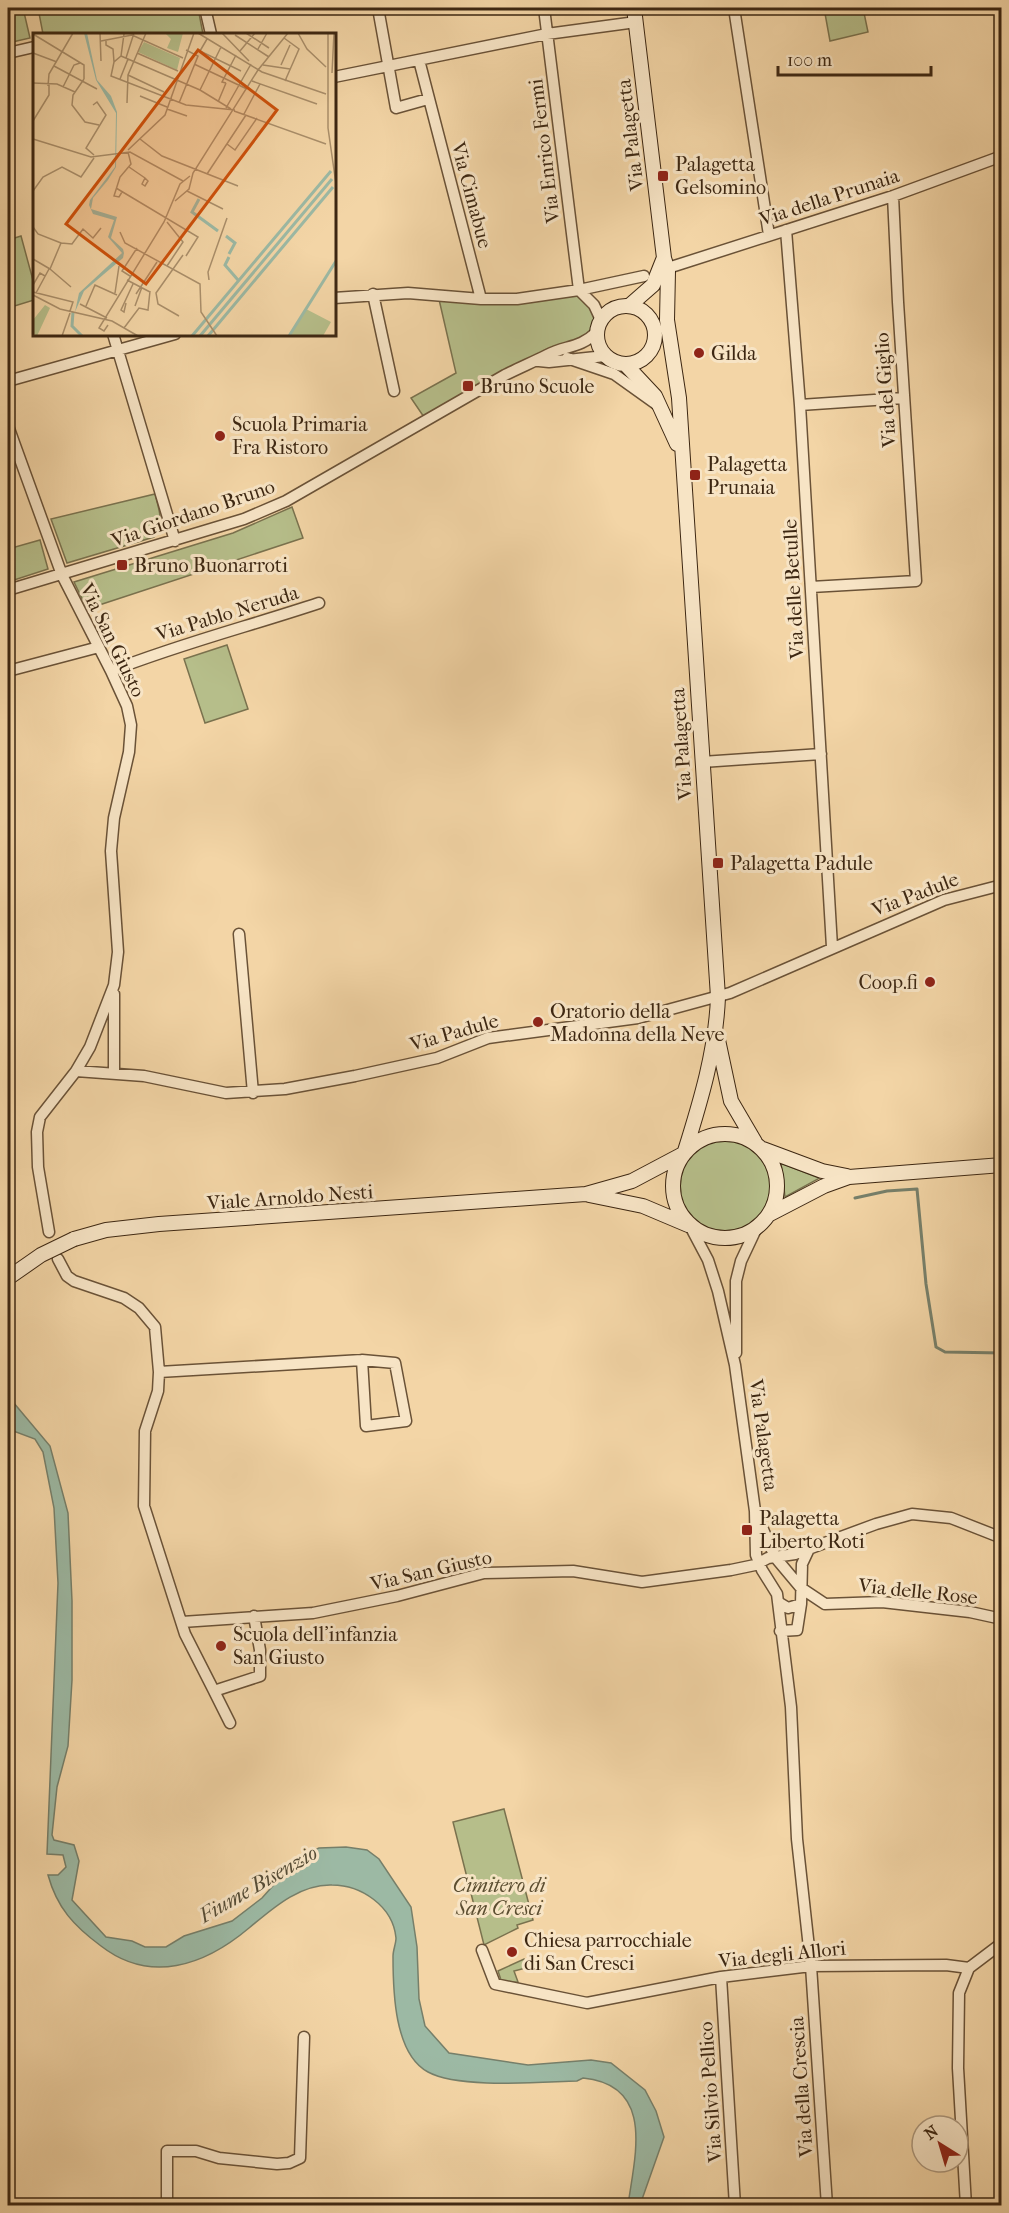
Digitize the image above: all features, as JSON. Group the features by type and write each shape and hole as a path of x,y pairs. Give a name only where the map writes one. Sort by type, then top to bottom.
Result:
{"street":[{"path":"205,8 211,33"},
{"path":"378,8 396,108 428,99"},
{"name":"Via Enrico Fermi","path":"544,8 579,290"},
{"path":"734,8 769,235"},
{"path":"336,77 635,14"},
{"name":"Via Palagetta","path":"635,14 666,267 666,311 675,370 718,997 717,1029 701,1101 684,1153 673,1173 671,1186 676,1205 690,1226 712,1272 735,1365 755,1511 756,1550 759,1564"},
{"path":"8,53 33,47"},
{"name":"Via Cimabue","path":"419,60 481,299"},
{"name":"Via della Prunaia","path":"666,267 893,196 1002,156"},
{"name":"Via del Giglio","path":"811,587 916,581 893,196"},
{"name":"Via delle Betulle","path":"786,230 800,405 832,947"},
{"name":"Via Palagetta","path":"599,326 615,308 629,306 653,285 666,267"},
{"name":"Via Palagetta","path":"666,267 653,323 655,339 675,370"},
{"path":"336,298 408,293 481,299 517,298 579,290 644,276"},
{"path":"579,290 594,305 599,326 598,344 605,356"},
{"path":"373,294 394,391"},
{"path":"629,306 643,311 653,323"},
{"name":"Via Giordano Bruno","path":"8,590 176,541 244,519 286,501 505,375 539,361 546,355 586,342 599,326"},
{"path":"114,336 176,541"},
{"path":"8,381 168,336"},
{"path":"625,364 645,357 655,339"},
{"name":"Via Palagetta","path":"605,356 625,364 648,387 662,409 681,456"},
{"name":"Via Giordano Bruno","path":"539,361 605,356"},
{"name":"Via Giordano Bruno","path":"567,358 614,374 662,409"},
{"path":"800,405 904,398"},
{"name":"Via San Giusto","path":"8,426 62,575 111,671 127,706 131,725 129,752 114,818 111,851 118,952 114,985 114,1074"},
{"name":"Via Pablo Neruda","path":"111,671 168,649 229,633 319,603"},
{"path":"8,671 99,647"},
{"path":"702,762 821,754"},
{"name":"Via Padule","path":"76,1071 178,1082 226,1093 253,1093 355,1076 437,1058 500,1036 638,1018 718,997 741,990 832,947 944,900 1002,885"},
{"path":"239,934 253,1093"},
{"name":"Via San Giusto","path":"49,1232 38,1167 37,1132 40,1117 76,1071 105,1015 114,985"},
{"name":"Via Palagetta","path":"717,1029 731,1101 772,1163 777,1180 775,1204 757,1227 741,1261 736,1281 735,1365"},
{"path":"684,1153 701,1139 720,1134 739,1135 759,1146 822,1171 849,1177"},
{"name":"Viale Arnoldo Nesti","path":"8,1278 31,1261 74,1239 106,1230 159,1224 586,1194 632,1181 684,1153"},
{"path":"768,1215 824,1186 849,1177 1002,1165"},
{"name":"Viale Arnoldo Nesti","path":"586,1194 643,1206 690,1226"},
{"name":"Via Palagetta","path":"690,1226 703,1234 723,1238 739,1236 757,1227"},
{"path":"58,1259 67,1276 74,1281 124,1298 150,1320 158,1339 158,1391 146,1431 144,1506 193,1653 230,1723"},
{"path":"159,1372 362,1360 395,1363 406,1421 366,1426 362,1360"},
{"name":"Via Palagetta","path":"755,1511 775,1557"},
{"name":"Via San Giusto","path":"182,1622 313,1614 397,1596 484,1573 573,1571 642,1582 731,1570 809,1549 892,1518 920,1514 961,1521 1002,1538"},
{"path":"780,1631 796,1630 801,1604 802,1564 809,1549"},
{"path":"775,1557 801,1588"},
{"path":"759,1564 776,1590 778,1602 791,1707 797,1839 811,1966"},
{"name":"Via delle Rose","path":"801,1588 827,1604 882,1602 970,1612 1002,1619"},
{"path":"778,1602 788,1608 801,1604"},
{"path":"214,1691 260,1676 260,1650 254,1616"},
{"path":"966,2205 957,2013 959,1993 969,1968 1002,1943"},
{"name":"Via degli Allori","path":"482,1950 495,1984 587,2003 721,1977 811,1966 926,1965 969,1968"},
{"name":"Via della Crescia","path":"811,1966 827,2205"},
{"name":"Via Silvio Pellico","path":"721,1977 735,2205"},
{"path":"167,2205 167,2151 196,2151 219,2158 277,2164 289,2163 300,2158 304,2037"}],"green space":[{"path":"8,8 23,8 30,38 8,43"},
{"path":"38,8 198,8 203,33 43,33"},
{"path":"824,8 863,8 868,32 830,41"},
{"path":"21,236 33,280 33,300 8,308 8,240"},
{"path":"579,290 601,320 597,332 426,420 411,398 456,373 438,295 481,299"},
{"path":"155,494 160,522 154,537 67,563 51,519"},
{"path":"292,507 303,538 87,609 74,582 233,533"},
{"path":"40,540 48,569 8,582 8,549"},
{"path":"227,645 248,709 205,723 184,659"},
{"path":"724,1140 742,1143 757,1153 767,1168 770,1186 767,1204 757,1219 742,1229 724,1232 706,1229 691,1219 681,1204 678,1186 681,1168 691,1153 706,1143"},
{"path":"781,1163 819,1178 785,1197"},
{"name":"Cimitero di San Cresci","path":"504,1809 533,1920 517,1925 518,1928 484,1945 453,1822"},
{"path":"524,1959 526,1968 514,1971 518,1982 502,1983 498,1971"}],"shaded area":[{"name":"Fiume Bisenzio","path":"8,1396 50,1446 68,1513 72,1601 72,1680 68,1746 57,1787 52,1835 54,1840 74,1845 79,1861 72,1900 106,1937 132,1941 145,1947 166,1947 184,1936 232,1921 262,1898 279,1879 283,1870 296,1858 319,1848 346,1847 367,1850 379,1859 411,1907 417,1947 419,1999 425,2026 449,2053 528,2065 591,2060 611,2063 645,2090 656,2111 664,2137 640,2205 628,2205 636,2145 631,2108 621,2094 606,2083 583,2078 577,2081 522,2083 459,2081 428,2072 417,2063 408,2051 402,2036 395,2003 393,1956 396,1938 394,1927 382,1907 364,1893 332,1885 297,1893 214,1952 176,1966 138,1965 120,1958 91,1939 68,1915 56,1897 48,1875 58,1875 66,1867 63,1855 47,1854 58,1583 54,1508 43,1452 35,1439 8,1429"}],"waterway":[{"path":"855,1198 887,1191 917,1189 926,1284 936,1347 945,1352 1002,1353"}],"place":[{"name":"Palagetta Gelsomino","path":"663,176"},
{"name":"Gilda","path":"699,353"},
{"name":"Bruno Scuole","path":"468,386"},
{"name":"Scuola Primaria Fra Ristoro","path":"220,436"},
{"name":"Palagetta Prunaia","path":"695,475"},
{"name":"Bruno Buonarroti","path":"122,565"},
{"name":"Palagetta Padule","path":"718,863"},
{"name":"Coop.fi","path":"930,982"},
{"name":"Oratorio della Madonna della Neve","path":"538,1022"},
{"name":"Palagetta Liberto Roti","path":"747,1530"},
{"name":"Scuola dell'infanzia San Giusto","path":"221,1646"},
{"name":"Chiesa parrocchiale di San Cresci","path":"512,1952"}]}
